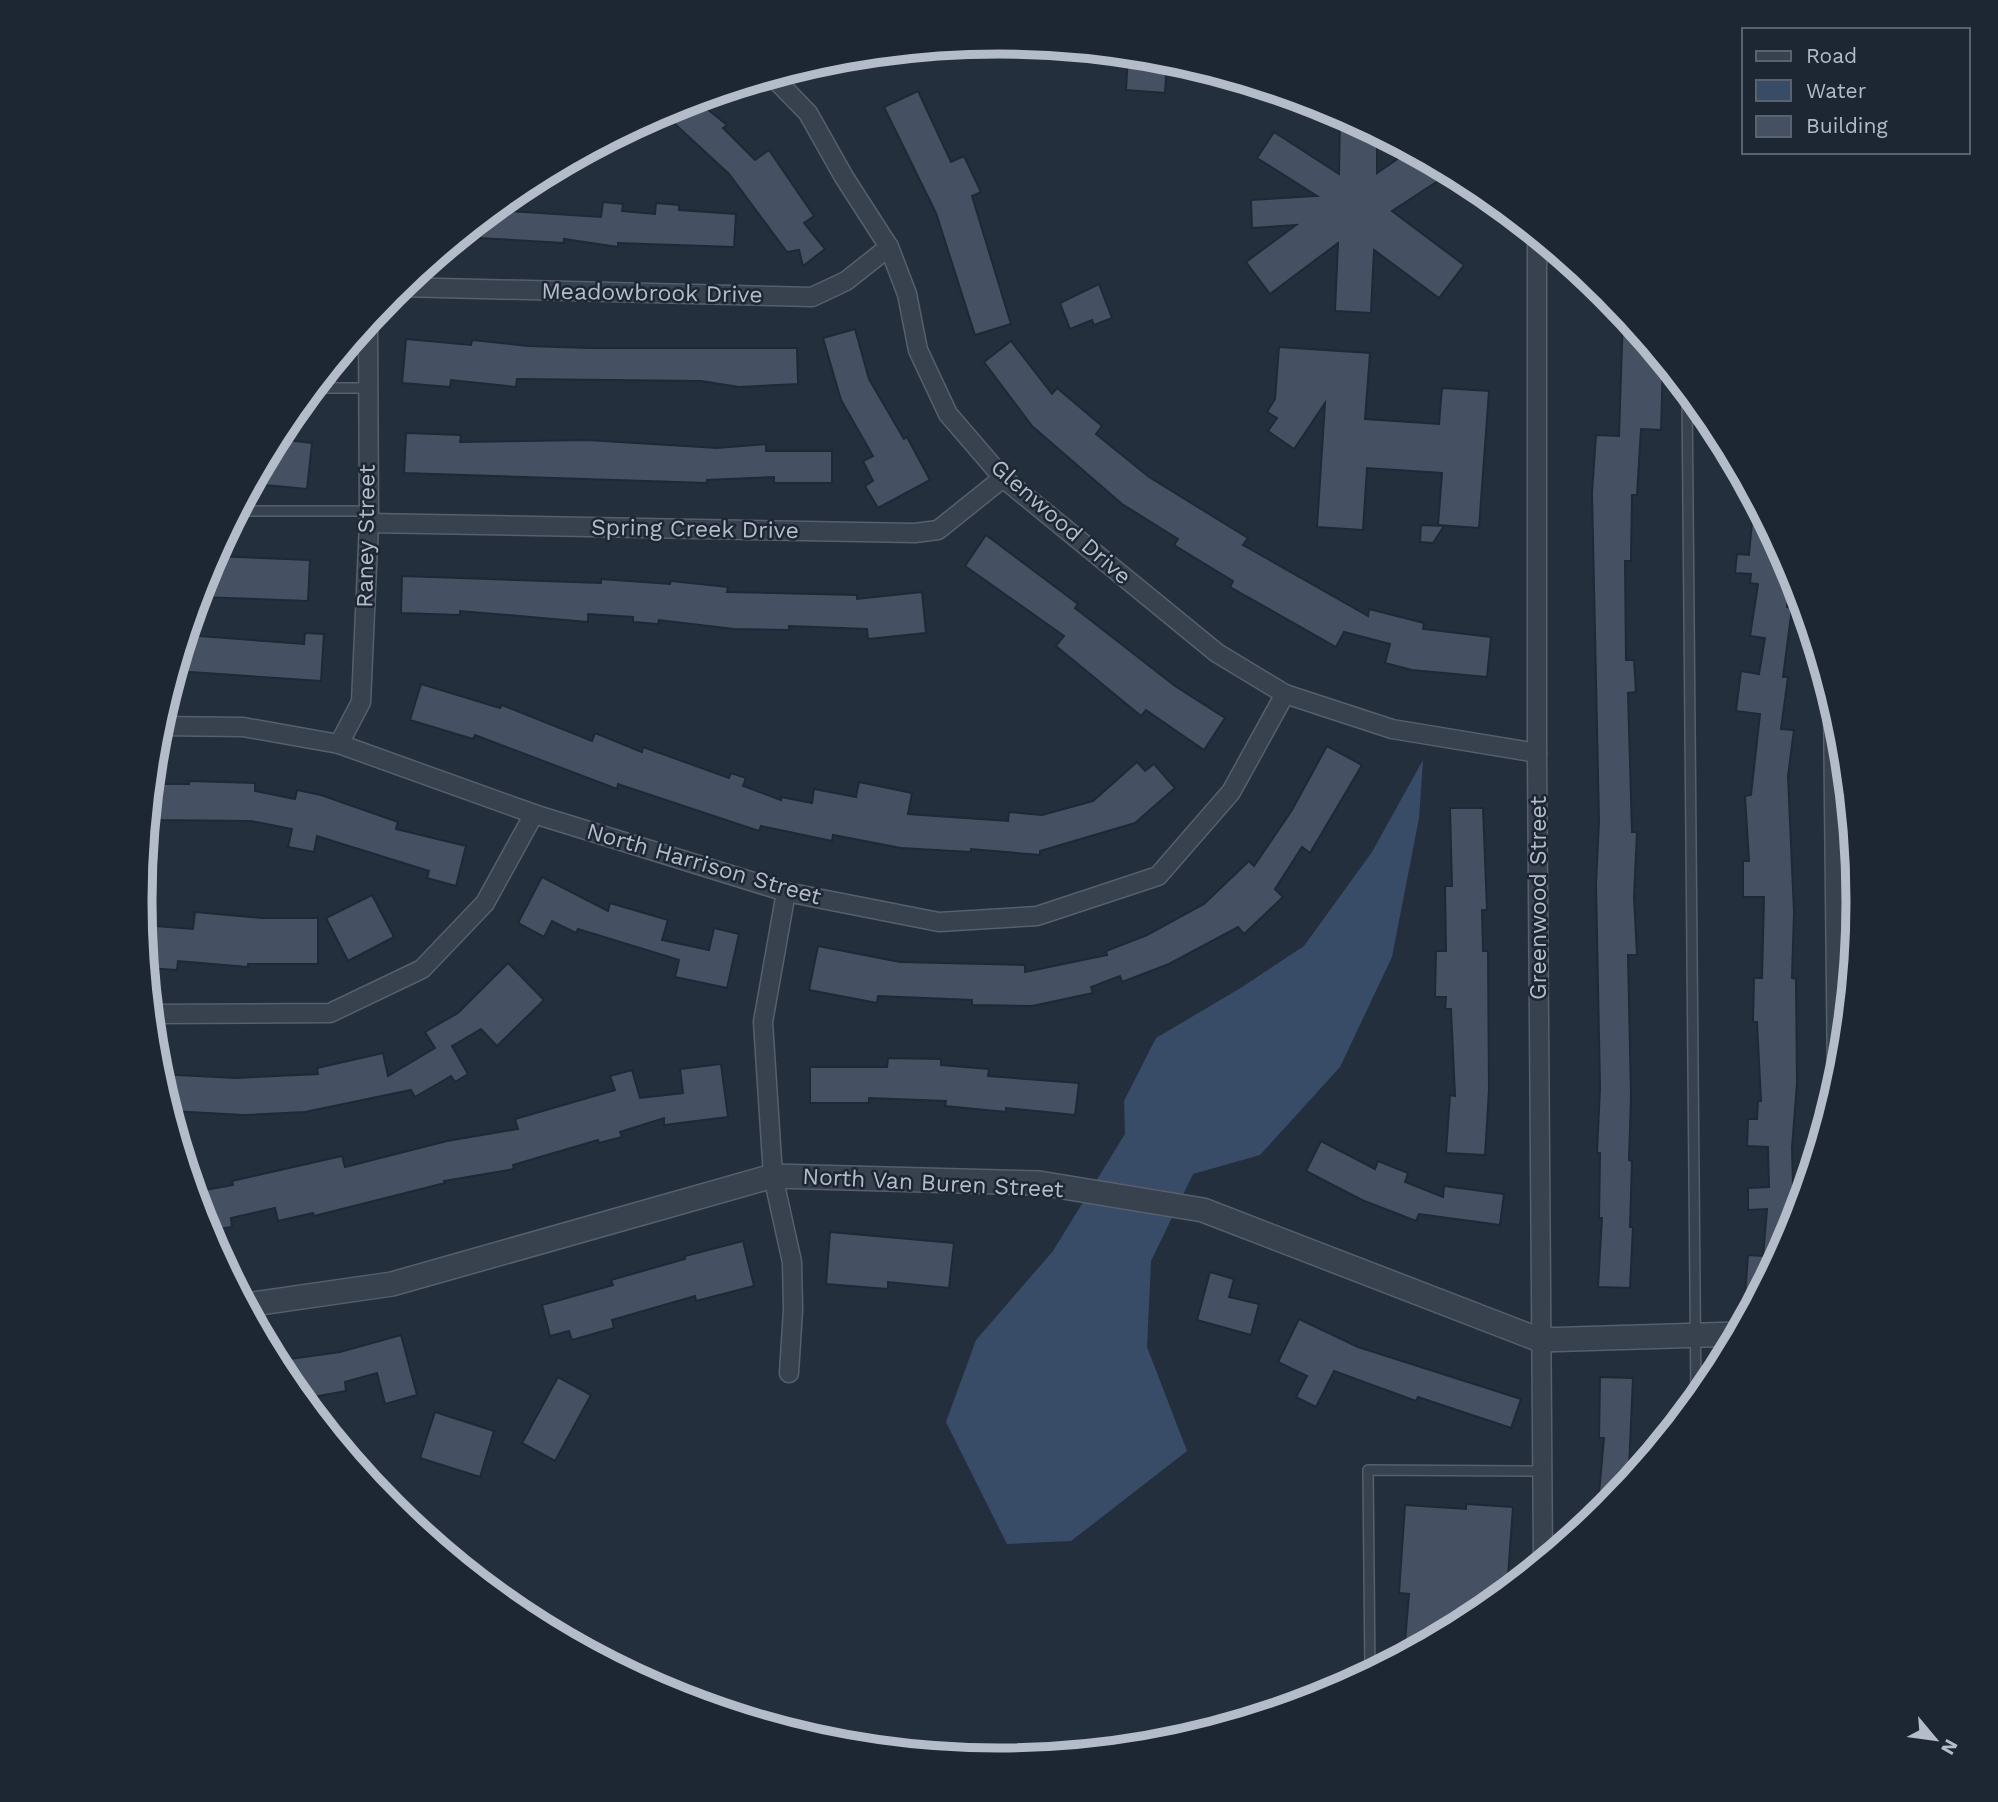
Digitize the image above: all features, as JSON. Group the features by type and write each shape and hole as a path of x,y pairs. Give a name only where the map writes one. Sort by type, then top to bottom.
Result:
{"street":[{"name":"Glenwood Drive","path":"779,83 808,113 888,247 907,294 918,350 948,414 1003,478 1217,653 1285,694 1392,729 1537,753"},
{"name":"Meadowbrook Drive","path":"416,287 812,297 846,281 888,247"},
{"name":"Greenwood Street","path":"1537,248 1537,753 1544,1549"},
{"name":"Raney Street","path":"339,744 361,702 368,517 368,337"},
{"name":"Spring Creek Drive","path":"368,517 915,533 938,530 1003,478"},
{"name":"North Harrison Street","path":"171,726 243,727 339,744 534,814 786,892 939,922 1037,916 1158,876 1231,792 1285,694"},
{"path":"1834,761 1836,1026"},
{"path":"159,1014 330,1013 422,969 485,903 534,814"},
{"path":"786,892 763,1023 773,1176 792,1262 789,1373"},
{"name":"North Van Buren Street","path":"255,1305 392,1284 773,1176 1039,1183 1203,1210 1541,1340 1726,1334"}],"lane":[{"path":"326,388 368,388"},
{"path":"1687,409 1696,1381"},
{"path":"248,511 368,517"},
{"path":"1370,1662 1368,1470 1543,1471"}],"water":[{"path":"1423,760 1419,818 1392,957 1340,1067 1260,1155 1193,1174 1151,1261 1147,1347 1187,1451 1071,1541 1007,1544 946,1422 976,1340 1053,1251 1125,1134 1124,1101 1156,1038 1239,989 1304,946 1372,852"}],"building":[{"path":"1127,64 1166,72 1165,93 1126,90"},
{"path":"918,91 951,162 964,156 981,192 972,196 1011,324 975,335 936,213 884,107"},
{"path":"705,107 727,125 723,128 755,160 769,150 814,216 804,223 825,249 803,266 799,250 787,252 729,174 671,121"},
{"path":"1340,127 1377,144 1377,173 1401,157 1440,179 1392,211 1464,265 1439,298 1374,250 1371,313 1335,311 1338,243 1270,294 1246,262 1296,225 1252,228 1251,200 1317,196 1257,158 1274,132 1339,174"},
{"path":"603,202 623,204 622,211 655,214 656,203 679,205 679,210 736,214 734,247 618,243 618,247 564,239 564,243 473,238 509,211 601,217"},
{"path":"1099,284 1112,318 1094,325 1092,320 1070,329 1060,303"},
{"path":"1623,328 1663,376 1661,430 1641,429 1637,495 1632,495 1631,561 1625,561 1626,660 1634,660 1636,692 1628,693 1632,832 1637,832 1634,897 1637,955 1628,955 1631,1096 1629,1160 1632,1161 1630,1227 1633,1227 1630,1288 1598,1287 1602,1218 1599,1218 1600,1153 1597,1153 1600,1088 1596,884 1599,821 1592,493 1596,435 1619,436"},
{"path":"855,329 869,379 904,439 907,437 930,480 878,508 865,486 873,481 863,461 873,456 841,400 823,338"},
{"path":"406,339 471,345 472,340 528,346 590,348 797,348 798,384 739,387 701,381 517,379 516,387 451,380 450,387 402,383"},
{"path":"1011,341 1052,394 1057,388 1102,426 1096,434 1149,477 1248,538 1243,545 1368,616 1369,609 1424,623 1423,629 1491,637 1487,677 1412,670 1385,663 1390,644 1344,632 1336,647 1230,587 1233,581 1174,545 1178,539 1122,504 1032,426 984,362"},
{"path":"1279,347 1370,353 1365,419 1439,424 1442,388 1489,391 1479,528 1438,525 1442,473 1367,468 1363,530 1317,527 1325,403 1294,449 1268,431 1277,418 1267,412 1275,399"},
{"path":"406,433 461,435 460,442 587,440 717,448 766,444 766,451 832,451 832,483 774,483 774,477 707,480 707,483 404,473"},
{"path":"289,440 312,443 307,489 262,485"},
{"path":"1752,516 1788,596 1787,607 1792,608 1783,677 1788,677 1781,729 1794,730 1788,776 1797,1083 1792,1148 1793,1193 1745,1301 1748,1255 1763,1256 1767,1209 1748,1210 1748,1188 1769,1187 1768,1147 1747,1146 1748,1119 1757,1119 1758,1101 1761,1101 1757,1022 1753,1022 1754,978 1762,978 1764,897 1743,897 1743,861 1749,861 1745,796 1751,795 1760,714 1736,711 1741,671 1759,674 1765,638 1750,636 1758,584 1750,583 1751,574 1735,573 1737,554 1749,555"},
{"path":"1421,525 1444,526 1433,543 1420,542"},
{"path":"986,535 1078,604 1075,608 1175,686 1225,718 1204,750 1146,710 1141,716 1056,646 1064,636 965,566"},
{"path":"226,557 310,560 308,601 209,597"},
{"path":"402,576 601,583 601,579 670,584 671,581 728,587 727,592 857,595 857,599 922,592 926,633 868,639 867,629 789,626 789,630 734,629 659,620 658,624 633,622 633,617 588,614 588,622 460,611 460,615 401,613"},
{"path":"305,633 324,634 321,681 184,672 195,636 304,644"},
{"path":"421,684 500,708 502,705 592,741 595,733 642,752 643,747 729,778 731,773 746,778 743,786 781,800 781,797 812,803 814,789 856,797 859,782 912,793 908,814 1008,821 1009,812 1042,815 1093,801 1137,762 1145,771 1154,764 1175,788 1135,823 1040,851 1040,855 971,849 971,852 901,848 833,835 832,841 761,826 759,831 618,784 617,789 475,735 473,739 410,720"},
{"path":"1327,746 1362,765 1310,853 1302,847 1275,889 1283,897 1244,934 1238,927 1169,964 1122,982 1120,976 1091,987 1093,993 1032,1006 972,1005 972,1000 878,996 877,1003 809,990 818,946 900,962 1025,965 1025,972 1107,955 1106,951 1147,935 1204,904 1249,861 1254,866 1292,810"},
{"path":"189,781 255,783 255,791 295,799 297,790 321,795 398,822 396,829 466,846 456,886 427,878 429,871 317,836 314,852 288,847 292,829 251,821 156,820 160,784 189,784"},
{"path":"1450,808 1483,808 1487,910 1482,910 1483,951 1488,951 1489,1090 1485,1155 1446,1153 1450,1095 1455,1096 1451,1009 1445,1009 1446,997 1435,997 1436,951 1446,951 1445,886 1452,886"},
{"path":"542,877 608,911 610,903 668,920 662,940 709,950 714,928 739,934 727,988 675,977 679,960 578,929 576,933 552,921 544,937 518,923"},
{"path":"372,895 394,937 348,961 326,918"},
{"path":"195,912 262,918 318,918 318,964 248,964 248,967 178,961 177,970 155,969 153,926 193,929"},
{"path":"508,963 544,1000 497,1046 481,1029 452,1046 468,1074 455,1082 451,1076 415,1097 411,1090 305,1112 244,1115 179,1111 171,1075 236,1078 318,1074 317,1068 383,1053 388,1076 435,1048 425,1032 458,1013"},
{"path":"888,1058 941,1059 941,1065 989,1069 988,1076 1079,1083 1075,1115 1006,1108 1006,1112 945,1106 946,1101 869,1098 869,1103 810,1103 810,1067 887,1067"},
{"path":"721,1064 728,1117 664,1125 664,1118 620,1132 622,1137 599,1143 598,1140 513,1165 514,1169 444,1181 445,1183 314,1216 313,1213 278,1221 275,1208 231,1218 232,1227 219,1229 204,1190 233,1185 232,1181 342,1156 345,1167 447,1141 518,1129 515,1119 615,1090 610,1076 632,1070 640,1098 683,1093 680,1069"},
{"path":"1321,1141 1375,1169 1378,1161 1408,1173 1405,1182 1443,1197 1444,1186 1504,1194 1500,1225 1419,1214 1416,1221 1362,1200 1306,1171"},
{"path":"830,1232 954,1243 949,1288 888,1282 888,1289 826,1284"},
{"path":"743,1241 754,1286 696,1301 695,1296 612,1320 614,1328 572,1340 569,1331 550,1336 542,1305 613,1285 611,1280 685,1259 685,1256"},
{"path":"1210,1272 1234,1279 1229,1297 1259,1304 1251,1335 1197,1320"},
{"path":"1299,1319 1358,1347 1521,1399 1511,1428 1418,1397 1416,1401 1334,1371 1316,1407 1296,1397 1307,1376 1278,1362"},
{"path":"401,1335 417,1395 385,1404 377,1373 345,1382 346,1391 313,1397 288,1359 340,1352"},
{"path":"558,1377 591,1395 555,1461 522,1443"},
{"path":"1600,1377 1633,1378 1629,1466 1598,1499 1604,1438 1599,1438"},
{"path":"435,1412 494,1431 480,1477 420,1458"},
{"path":"1466,1504 1513,1507 1508,1577 1469,1605 1405,1643 1409,1594 1399,1593 1405,1505 1466,1509"}]}
